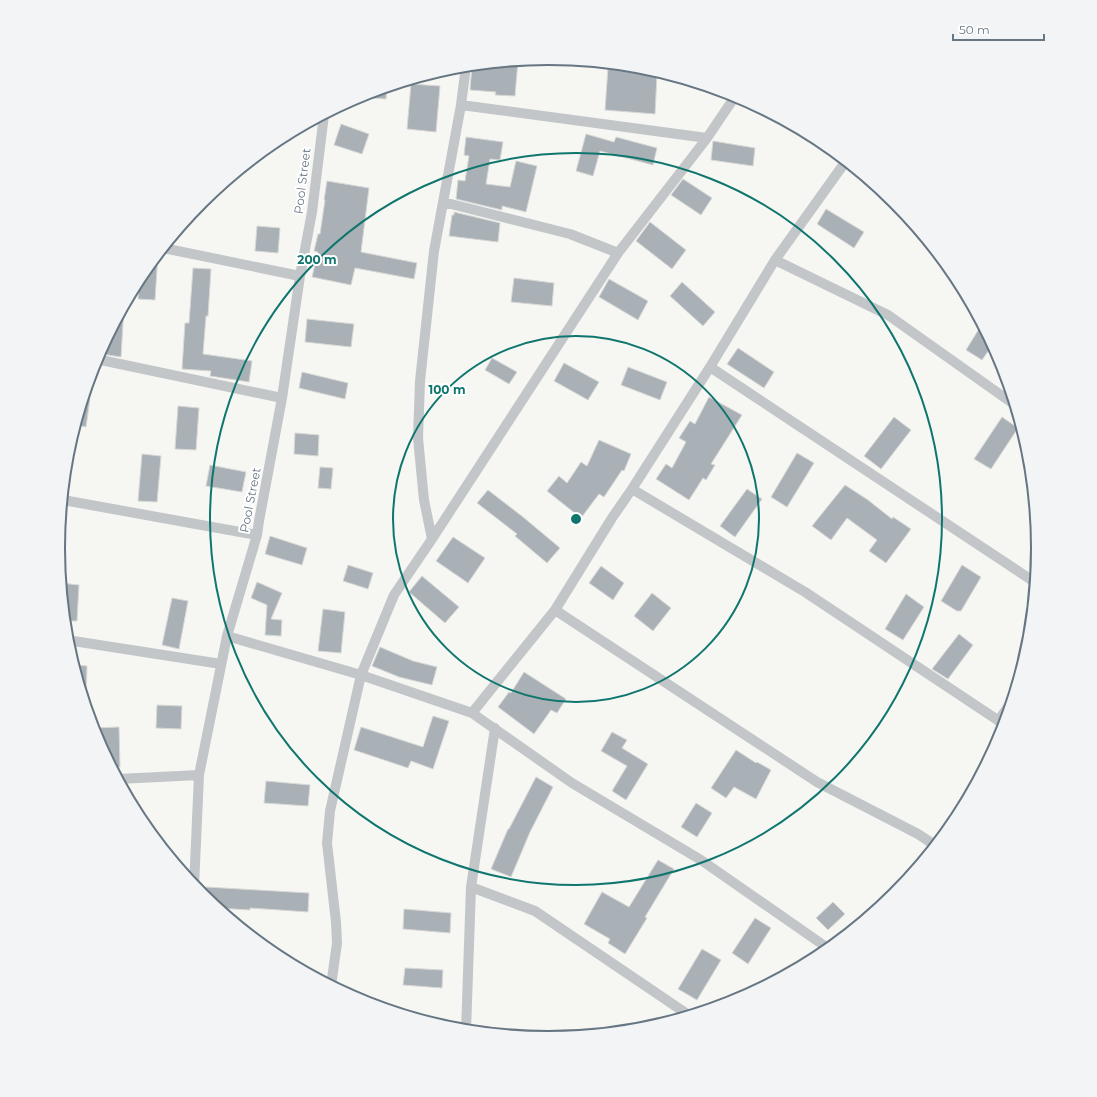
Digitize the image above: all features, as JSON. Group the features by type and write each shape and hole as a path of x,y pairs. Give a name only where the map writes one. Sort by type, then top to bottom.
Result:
{"street":[{"path":"432,539 424,500 418,438 420,381 434,251 461,105 465,72"},
{"path":"332,980 337,943 327,843 330,811 361,675 394,594 432,539 618,253 707,138 732,101"},
{"path":"461,105 707,138"},
{"name":"Pool Street","path":"194,877 199,775 226,636 257,535 282,398 300,276 312,212 323,121"},
{"path":"472,713 555,610 612,518 710,367 775,260 843,165"},
{"path":"443,202 570,234 618,253"},
{"path":"169,249 300,276"},
{"path":"775,260 888,314 1008,400"},
{"path":"103,361 282,398"},
{"path":"710,367 1031,580"},
{"path":"632,489 805,592 1000,721"},
{"path":"68,501 257,535"},
{"path":"555,610 817,782 918,834 932,843"},
{"path":"226,636 361,675 472,713 572,783 701,860 824,946"},
{"path":"74,641 221,664"},
{"path":"466,1025 472,887 495,728"},
{"path":"124,779 199,775"},
{"path":"472,887 535,911 685,1012"}],"building":[{"path":"518,66 515,96 495,95 496,92 470,90 472,71"},
{"path":"608,69 657,77 655,114 605,110"},
{"path":"411,85 440,86 436,132 407,129"},
{"path":"386,93 386,99 374,98"},
{"path":"341,124 369,134 362,154 334,145"},
{"path":"586,134 614,142 616,137 657,148 653,165 600,151 593,176 576,171"},
{"path":"466,137 503,142 500,160 490,159 486,184 510,187 516,161 537,166 526,212 502,206 502,210 456,199 458,180 465,181 469,156 464,155"},
{"path":"713,141 755,148 753,166 711,160"},
{"path":"683,179 712,198 701,215 671,195"},
{"path":"327,181 369,188 361,252 417,263 414,279 355,268 351,285 312,277 318,252 314,251 318,234 320,234"},
{"path":"826,209 864,232 854,248 817,224"},
{"path":"454,212 500,223 498,242 449,236 452,215 454,215"},
{"path":"650,222 686,250 672,269 636,241"},
{"path":"257,226 280,228 278,253 255,251"},
{"path":"157,265 155,300 138,299 138,293"},
{"path":"193,268 211,269 208,316 206,316 203,354 252,361 249,382 210,376 211,371 182,369 185,323 189,323"},
{"path":"514,278 554,283 552,306 511,302"},
{"path":"609,279 648,301 638,320 599,297"},
{"path":"682,282 715,312 703,326 670,296"},
{"path":"307,319 354,324 351,347 305,342"},
{"path":"123,320 121,357 106,355"},
{"path":"979,329 989,350 982,360 966,350"},
{"path":"738,348 774,372 764,388 727,364"},
{"path":"492,358 517,372 509,384 485,370"},
{"path":"564,363 599,382 588,400 554,381"},
{"path":"628,367 667,382 660,400 621,385"},
{"path":"302,372 348,383 345,399 299,388"},
{"path":"709,397 742,415 711,464 715,465 706,480 703,478 689,500 656,479 666,464 672,468 686,442 679,438 690,421 695,424"},
{"path":"89,399 90,399 86,427 80,426"},
{"path":"178,406 199,408 196,450 175,449"},
{"path":"894,417 911,430 881,469 864,456"},
{"path":"1002,417 1017,427 1017,429 991,469 974,459"},
{"path":"295,433 319,435 318,456 294,454"},
{"path":"599,440 631,454 624,471 622,470 604,497 599,494 581,518 547,491 559,476 567,483 581,462 587,466"},
{"path":"797,453 814,463 787,507 771,497"},
{"path":"142,454 161,456 157,502 138,501"},
{"path":"210,465 246,472 242,492 206,486"},
{"path":"320,467 333,468 331,489 318,488"},
{"path":"845,485 868,500 892,519 893,517 911,529 886,563 869,551 877,540 847,518 831,540 812,526"},
{"path":"747,489 762,499 735,537 720,526"},
{"path":"488,490 560,548 547,563 515,536 517,534 477,503"},
{"path":"270,536 307,548 302,565 265,554"},
{"path":"453,537 485,558 468,583 436,561"},
{"path":"348,565 373,573 368,589 343,581"},
{"path":"962,565 981,577 961,611 957,611 941,601"},
{"path":"601,566 624,583 613,600 589,583"},
{"path":"422,576 459,607 445,623 409,592"},
{"path":"257,582 282,593 271,619 282,620 281,636 265,635 267,605 251,598"},
{"path":"66,584 79,585 77,621 70,621"},
{"path":"652,593 671,608 653,631 634,616"},
{"path":"906,594 924,607 903,640 885,629"},
{"path":"172,598 188,601 179,649 162,645"},
{"path":"323,609 345,612 341,653 318,651"},
{"path":"959,634 973,645 948,679 932,669"},
{"path":"380,647 413,661 437,667 432,685 399,677 372,666"},
{"path":"79,665 87,666 86,690"},
{"path":"524,672 566,699 557,713 551,710 534,734 498,707 509,692 511,693"},
{"path":"157,705 182,706 181,729 156,728"},
{"path":"433,716 449,721 433,769 411,761 408,768 354,750 361,727 423,747"},
{"path":"119,727 120,767 118,767 115,762 100,728"},
{"path":"612,732 627,740 622,748 648,764 626,800 612,791 627,766 601,751"},
{"path":"736,750 756,763 757,762 771,770 756,799 734,787 726,798 711,788"},
{"path":"536,777 553,787 530,832 511,877 491,869 508,829"},
{"path":"266,781 310,785 308,806 264,803"},
{"path":"696,803 712,813 697,837 681,827"},
{"path":"658,860 674,869 625,954 608,943 610,939 584,924 602,892 629,907"},
{"path":"206,887 309,893 308,912 250,908 250,910 226,909 206,889"},
{"path":"833,902 845,914 828,930 816,918"},
{"path":"404,909 451,913 450,933 403,929"},
{"path":"755,918 771,928 748,964 732,953"},
{"path":"702,949 721,960 697,1000 678,989"},
{"path":"405,968 443,970 442,988 403,985"}]}
